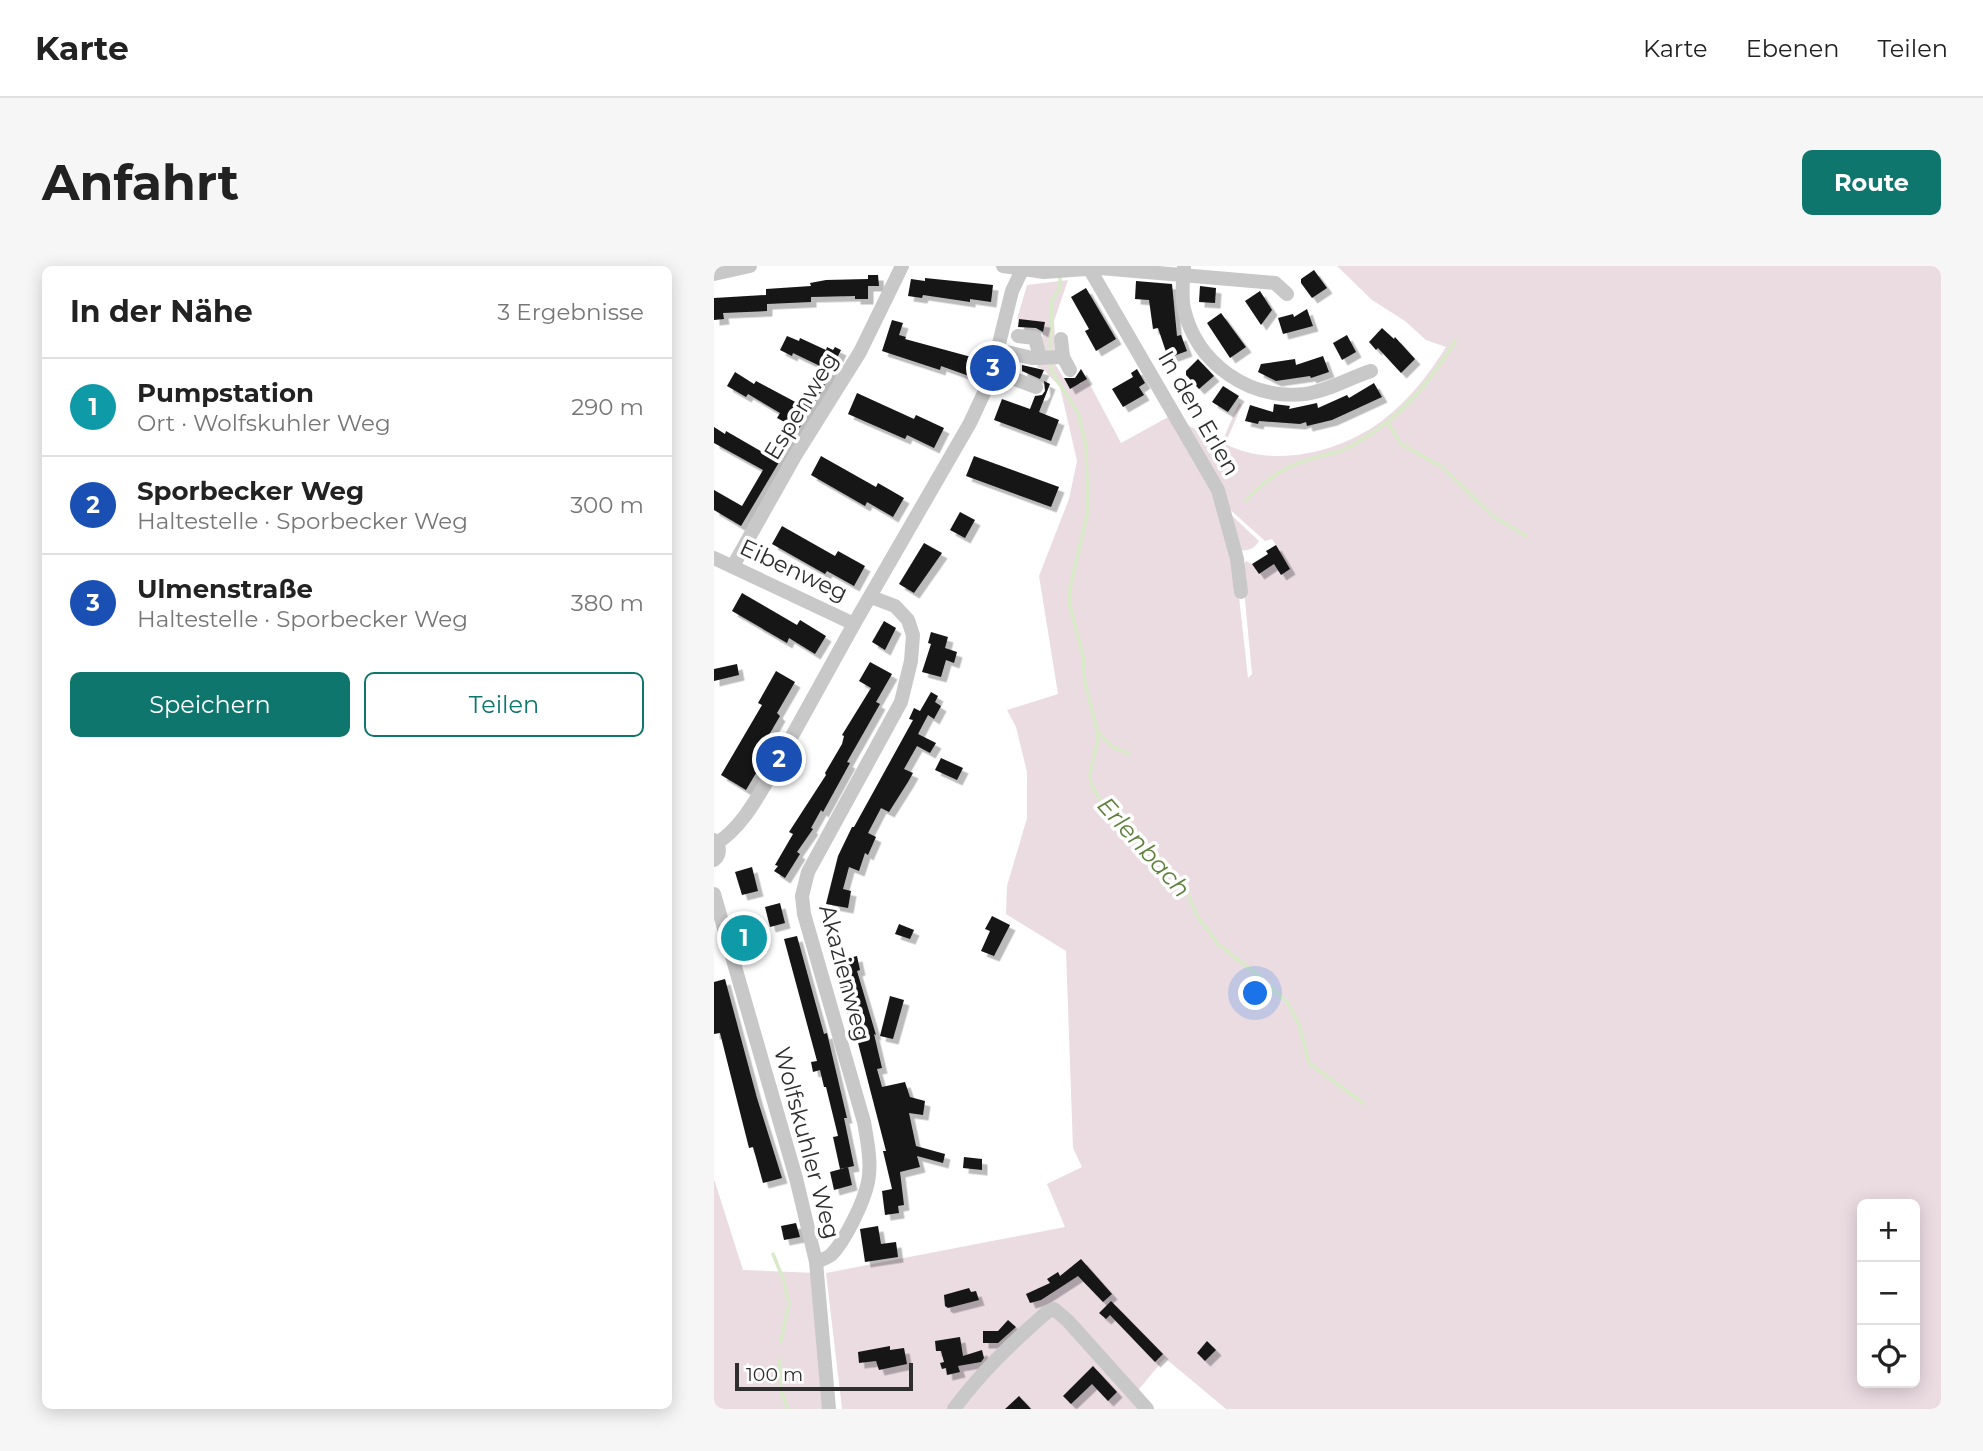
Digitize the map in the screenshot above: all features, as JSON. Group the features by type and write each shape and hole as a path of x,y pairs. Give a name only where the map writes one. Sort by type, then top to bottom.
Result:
{"street":[{"path":"714,274 750,266"},
{"name":"Espenweg","path":"733,566 795,456 860,352 902,266"},
{"path":"1003,266 1052,272 1089,268 1184,270 1275,283 1287,294"},
{"path":"714,860 719,853 716,841 728,836 751,808 970,424 990,380 1012,291 1024,267"},
{"name":"In den Erlen","path":"1089,268 1218,490 1237,559 1241,592"},
{"path":"1184,270 1183,307 1188,322 1203,352 1213,364 1234,380 1273,394 1304,394 1321,391 1371,371"},
{"path":"1018,336 1035,338 1040,358"},
{"path":"998,350 1012,355 1066,363 1061,338"},
{"path":"1012,355 1012,378 1036,387"},
{"name":"Eibenweg","path":"714,558 854,624"},
{"name":"Akazienweg","path":"816,1262 828,1257 838,1245 853,1219 868,1181 868,1147 863,1122 804,914 802,896 808,872 901,702 911,661 913,635 908,620 895,606 871,597"},
{"name":"Wolfskuhler Weg","path":"714,894 796,1178 816,1262 829,1409"},
{"path":"954,1409 975,1380 1008,1347 1047,1312 1054,1309 1069,1321 1147,1409"}],"shaded area":[{"path":"1337,266 1941,266 1941,1409 1226,1409 1165,1358 1134,1395 1147,1409 842,1409 826,1273 1065,1227 1047,1184 1082,1167 1073,1148 1066,951 1006,914 1007,886 1027,818 1027,772 1016,727 1007,710 1058,694 1039,576 1069,499 1077,461 1060,387 1044,370 1037,367 1039,360 1055,364 1070,388 1087,379 1121,443 1170,416 1212,485 1237,579 1248,678 1252,674 1242,568 1246,561 1252,564 1259,574 1274,564 1281,575 1290,569 1272,539 1265,541 1227,507 1187,425 1222,442 1239,403 1242,405 1225,444 1244,451 1286,456 1328,448 1348,441 1383,420 1401,404 1433,367 1446,347 1426,340 1405,321 1372,300"},
{"path":"1068,280 1054,321 1056,351 1046,354 1042,340 1044,322 1017,319 1027,285"},
{"path":"1227,511 1259,541 1253,547 1239,550"},
{"path":"714,1179 743,1270 816,1273 829,1409 714,1409"}],"building":[{"path":"1314,270 1327,288 1312,298 1301,279"},
{"path":"868,275 878,275 879,286 868,286 868,299 855,299 855,296 811,297 811,302 767,304 767,311 723,313 724,319 714,320 714,298 766,295 766,289 811,286 810,283 826,280 868,279"},
{"path":"925,278 993,285 991,302 908,296 911,279 925,281"},
{"path":"1136,281 1172,284 1177,336 1181,335 1187,351 1168,358 1158,328 1153,329 1149,300 1135,299"},
{"path":"1200,286 1216,288 1215,303 1199,302"},
{"path":"1086,288 1116,339 1096,351 1085,331 1089,329 1071,297"},
{"path":"1260,291 1272,310 1261,325 1245,301"},
{"path":"1307,309 1313,326 1283,334 1278,318 1293,314 1294,317"},
{"path":"1221,313 1246,347 1230,358 1207,323"},
{"path":"1019,319 1045,322 1043,332 1036,328 1018,327"},
{"path":"892,320 903,323 899,335 906,337 905,339 975,358 969,376 941,366 940,370 882,351"},
{"path":"1382,328 1394,339 1395,337 1415,359 1401,373 1369,342"},
{"path":"1347,335 1356,352 1342,360 1333,343"},
{"path":"787,336 799,341 800,338 826,350 827,347 833,350 835,347 841,350 821,392 741,526 714,510 714,490 742,506 763,470 714,443 714,427 771,457 790,425 777,418 780,413 748,394 746,397 727,386 735,372 754,384 756,381 801,405 822,367 780,350"},
{"path":"1323,356 1329,372 1311,378 1276,381 1258,372 1261,364 1295,359 1296,365"},
{"path":"1198,359 1214,376 1199,389 1186,375 1186,371"},
{"path":"1022,365 1044,370 1040,379 1022,371"},
{"path":"1081,369 1087,379 1070,389 1064,378 1075,378"},
{"path":"1137,369 1145,383 1139,387 1144,395 1123,407 1112,389 1133,377 1131,373"},
{"path":"1044,381 1050,384 1039,412 1059,420 1051,441 994,420 1002,399 1030,409 1035,396 1042,395 1045,391"},
{"path":"1374,383 1382,397 1332,420 1307,426 1306,422 1300,424 1259,421 1258,424 1245,421 1250,405 1273,412 1274,404 1290,406 1289,409 1317,403 1318,408 1347,395 1349,398"},
{"path":"1223,386 1239,396 1228,412 1212,402"},
{"path":"857,393 914,419 916,415 944,428 934,448 907,435 905,439 848,414"},
{"path":"821,456 876,487 878,483 904,498 893,517 867,502 865,506 811,475"},
{"path":"974,456 1059,487 1051,507 966,476"},
{"path":"960,512 975,520 965,538 950,530"},
{"path":"782,526 835,556 838,551 865,566 854,586 827,571 825,574 772,544"},
{"path":"924,543 942,553 914,593 899,584"},
{"path":"1276,545 1290,569 1281,575 1274,564 1259,574 1252,564"},
{"path":"742,593 797,625 800,620 826,636 815,654 789,638 787,643 732,611"},
{"path":"884,621 896,628 885,650 872,642"},
{"path":"931,632 948,637 945,648 957,652 954,663 946,660 941,677 922,672 931,644 928,643"},
{"path":"870,662 892,674 876,702 880,704 847,762 850,763 797,852 800,854 785,878 774,871 778,866 775,865 793,834 789,832 826,775 842,744 842,735 871,688 859,681"},
{"path":"737,664 739,675 714,681 714,669"},
{"path":"776,671 795,682 777,713 780,716 755,759 762,763 746,790 721,775 762,705 758,703"},
{"path":"931,692 938,696 935,702 941,706 934,719 928,715 918,734 936,743 930,753 917,746 904,769 913,773 908,782 889,812 881,808 868,833 876,837 868,855 865,853 859,871 849,867 843,889 851,891 848,908 826,904 838,856 852,827 913,720 909,719 914,708 920,711"},
{"path":"941,758 963,768 957,780 935,770"},
{"path":"752,867 758,891 742,895 735,872"},
{"path":"780,903 785,923 770,927 765,907"},
{"path":"992,916 1010,925 994,956 981,951 990,931 985,929"},
{"path":"899,924 914,930 910,939 895,934"},
{"path":"797,936 824,1034 827,1033 847,1118 844,1118 854,1166 840,1169 833,1137 838,1136 826,1087 820,1070 813,1072 811,1062 817,1061 784,939"},
{"path":"857,956 860,970 857,971 876,1035 874,1034 882,1068 877,1069 882,1087 905,1082 910,1097 925,1101 923,1115 909,1113 916,1146 945,1154 943,1163 917,1156 920,1167 900,1172 904,1205 898,1206 899,1213 885,1215 882,1191 892,1189 883,1151 886,1151 857,1039 855,1040 833,962"},
{"path":"725,979 782,1178 763,1183 753,1147 749,1148 720,1033 714,1034 714,982"},
{"path":"890,996 904,1000 893,1039 880,1036"},
{"path":"964,1157 982,1159 982,1170 963,1168"},
{"path":"848,1167 852,1185 834,1190 830,1172"},
{"path":"796,1223 800,1237 784,1240 781,1226"},
{"path":"878,1226 881,1244 896,1242 898,1257 865,1262 860,1229"},
{"path":"1081,1259 1112,1294 1103,1302 1078,1276 1041,1300 1030,1303 1026,1294 1050,1283 1047,1279 1058,1272 1060,1276"},
{"path":"969,1288 971,1292 976,1291 979,1300 948,1308 945,1306 944,1295"},
{"path":"1111,1301 1163,1354 1155,1362 1110,1315 1106,1319 1099,1313"},
{"path":"1008,1320 1016,1327 998,1343 983,1343 983,1331 998,1331"},
{"path":"960,1337 963,1356 982,1350 984,1358 981,1362 958,1366 960,1372 947,1375 946,1368 942,1369 940,1363 944,1362 941,1351 936,1351 935,1341"},
{"path":"1207,1341 1216,1350 1205,1361 1197,1353"},
{"path":"890,1346 890,1350 904,1348 907,1364 879,1370 876,1361 859,1363 858,1352"},
{"path":"1093,1366 1117,1392 1108,1401 1092,1384 1071,1404 1063,1396"},
{"path":"1019,1396 1031,1409 1005,1409"}],"waterway":[{"name":"Erlenbach","path":"1050,351 1052,300 1060,288 1060,275"},
{"path":"1246,500 1269,479 1285,469 1340,451 1376,431 1420,391 1455,341"},
{"name":"Erlenbach","path":"1051,366 1052,372 1078,413 1086,445 1088,510 1069,593 1083,656 1085,683 1097,730 1097,744 1090,773 1091,786 1114,820 1173,874 1186,890 1198,917 1218,944 1287,1002 1299,1024 1309,1063 1363,1103"},
{"path":"1388,423 1401,444 1442,467 1493,516 1526,536"},
{"path":"1097,731 1111,746 1129,754"},
{"path":"773,1254 784,1281 789,1304 781,1341"},
{"path":"779,1359 781,1391 788,1409"}],"place":[{"name":"Ulmenstraße","path":"993,368"},
{"name":"Sporbecker Weg","path":"779,759"},
{"name":"Pumpstation","path":"744,938"}]}
